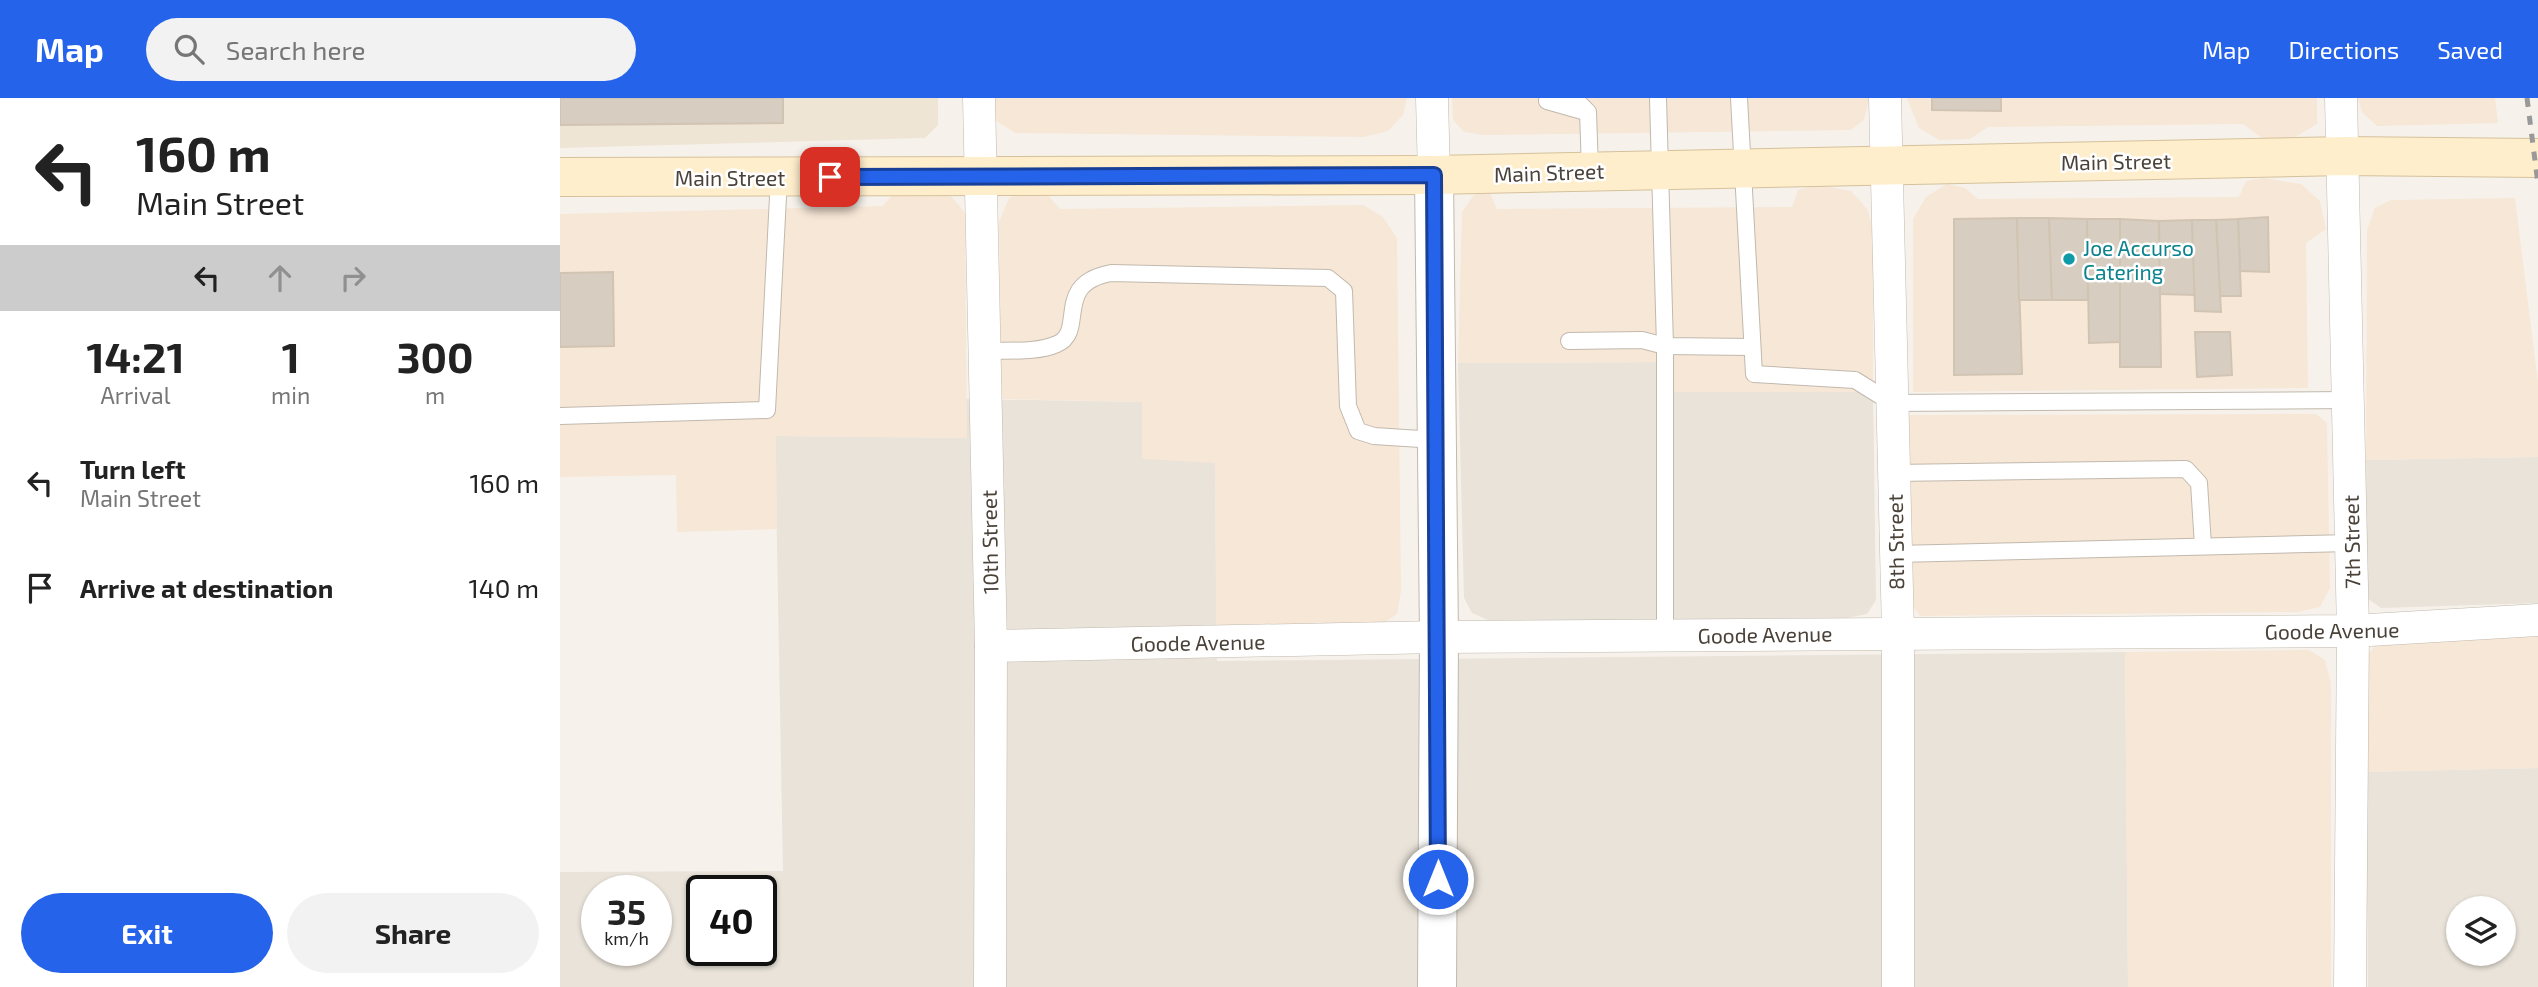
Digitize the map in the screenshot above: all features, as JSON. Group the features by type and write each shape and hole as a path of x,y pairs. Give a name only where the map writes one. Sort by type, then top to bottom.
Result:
{"main road":[{"name":"Main Street","path":"560,177 1434,175 2343,156 2538,158"}],"street":[{"name":"10th Street","path":"979,98 983,176 991,646 990,987"},
{"path":"1432,98 1439,636 1437,987"},
{"name":"8th Street","path":"1885,98 1898,632 1898,987"},
{"name":"7th Street","path":"2341,98 2353,631 2350,987"},
{"name":"Goode Avenue","path":"991,646 1439,636 2353,631 2538,620"}],"lane":[{"path":"1574,98 1588,112 1590,170"},
{"path":"1658,98 1665,346 1665,636"},
{"path":"1739,98 1751,347 1755,374 1855,380 1892,403 2348,401"},
{"path":"1547,101 1588,112"},
{"path":"560,416 767,410 779,177"},
{"path":"986,351 1045,348 1060,343 1070,328 1073,298 1091,277 1111,273 1328,278 1344,291 1348,406 1358,431 1374,436 1436,440"},
{"path":"1569,341 1642,340 1665,346 1751,347"},
{"path":"1894,473 2186,469 2199,482 2203,547"},
{"path":"1896,554 2351,543"}],"shaded area":[{"path":"560,98 938,98 938,125 925,138 560,148"},
{"path":"992,98 1407,98 1403,115 1388,131 1364,137 1015,133 995,120"},
{"path":"1452,98 1869,99 1864,120 1851,130 1484,135 1464,132 1453,120"},
{"path":"1907,98 2317,98 2317,124 2290,140 2265,140 2243,124 1988,127 1970,139 1939,140 1919,128"},
{"path":"2358,98 2495,98 2498,123 2377,126 2362,112"},
{"path":"2263,178 2301,184 2320,201 2326,229 2306,243 2308,388 1913,392 1913,219 1926,197 1947,184 1965,188 1978,199 2239,197 2246,181"},
{"path":"1818,185 1851,191 1868,210 1873,233 1873,392 1670,392 1669,362 1458,363 1462,212 1474,195 1488,189 1497,209 1792,207 1798,190"},
{"path":"1027,190 1046,193 1060,209 1363,205 1383,217 1397,238 1401,591 1397,614 1384,623 1216,626 1215,463 1142,459 1142,402 1001,399 999,222 1009,198"},
{"path":"930,191 952,197 965,213 967,438 776,436 777,529 677,532 676,475 560,477 560,214 883,206 895,192"},
{"path":"2515,198 2538,383 2538,457 2366,460 2367,230 2375,208 2391,200"},
{"path":"1670,362 1873,392 1876,600 1867,614 1846,618 1490,621 1472,613 1464,598 1458,363"},
{"path":"966,399 1142,402 1215,463 1217,661 2125,652 2128,987 560,987 560,872 783,871 775,436 967,438"},
{"path":"2316,414 2327,423 2330,588 2320,607 2297,612 1920,616 1908,600 1907,415"},
{"path":"2538,457 2538,603 2381,608 2367,598 2366,460"},
{"path":"2538,636 2538,768 2366,772 2367,657 2378,641"},
{"path":"2309,650 2325,660 2331,683 2331,987 2128,987 2125,652"},
{"path":"2538,768 2538,987 2368,987 2366,772"}],"building":[{"path":"560,98 783,98 783,123 560,125"},
{"path":"1932,98 2001,98 2001,111 1932,110"},
{"path":"2268,217 2269,272 2240,271 2238,219"},
{"path":"2017,218 2022,374 1954,375 1954,219"},
{"path":"2017,218 2049,218 2052,300 2019,300"},
{"name":"Joe Accurso Catering","path":"2049,218 2087,219 2088,300 2052,300"},
{"path":"2087,219 2120,219 2120,342 2089,343"},
{"path":"2120,219 2159,221 2161,367 2120,367"},
{"path":"2238,219 2241,296 2220,296 2216,220"},
{"path":"2192,220 2195,295 2160,294 2159,221"},
{"path":"2192,220 2216,220 2221,312 2195,311"},
{"path":"613,272 614,346 560,347 560,273"},
{"path":"2195,332 2230,332 2232,375 2197,377"}],"railway":[{"path":"2527,98 2538,184"}],"place":[{"name":"Joe Accurso Catering","path":"2069,259"}],"route":[{"path":"830,177 1434,175 1439,636 1438,879"}]}
